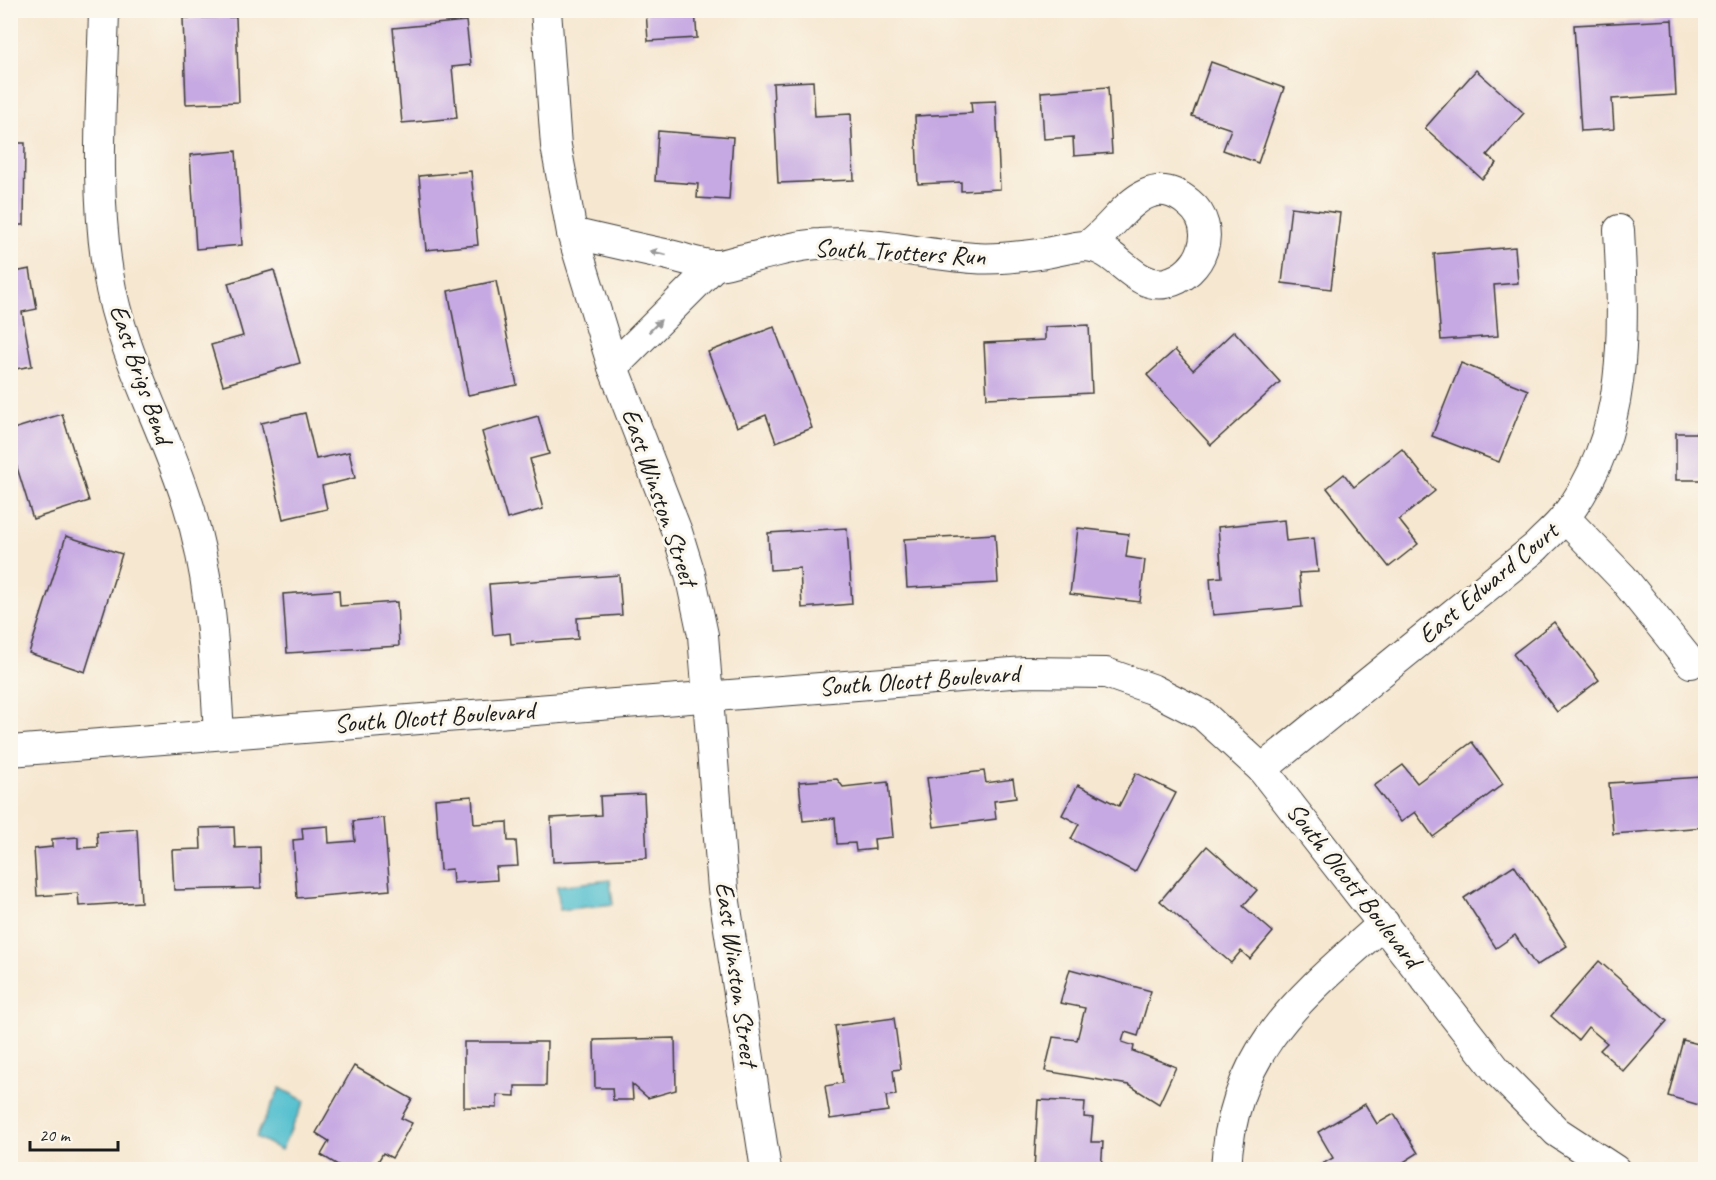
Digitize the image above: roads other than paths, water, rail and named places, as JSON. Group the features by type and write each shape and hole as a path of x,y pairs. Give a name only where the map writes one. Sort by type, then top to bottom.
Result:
{"street":[{"name":"East Brigs Bend","path":"104,10 101,212 108,273 120,330 188,502 204,559 210,600 219,733"},
{"name":"East Winston Street","path":"546,10 556,146 572,233 613,367 677,532 690,574 703,635 723,889 762,1169"},
{"name":"East Edward Court","path":"1262,770 1536,547 1565,518 1597,461 1614,413 1624,322 1619,230"},
{"name":"South Trotters Run","path":"572,233 715,266 819,244 894,246 975,258 1043,254 1086,246"},
{"path":"613,367 715,266"},
{"path":"1565,518 1622,577 1690,663"},
{"name":"South Olcott Boulevard","path":"10,751 1024,672 1106,673 1152,688 1203,715 1262,770 1498,1072 1557,1132 1615,1170"},
{"path":"1226,1170 1229,1138 1239,1099 1254,1062 1272,1032 1298,1000 1383,923"}],"water":[{"path":"610,880 613,904 560,910 557,886"},
{"path":"280,1088 305,1101 281,1150 256,1137"}]}
